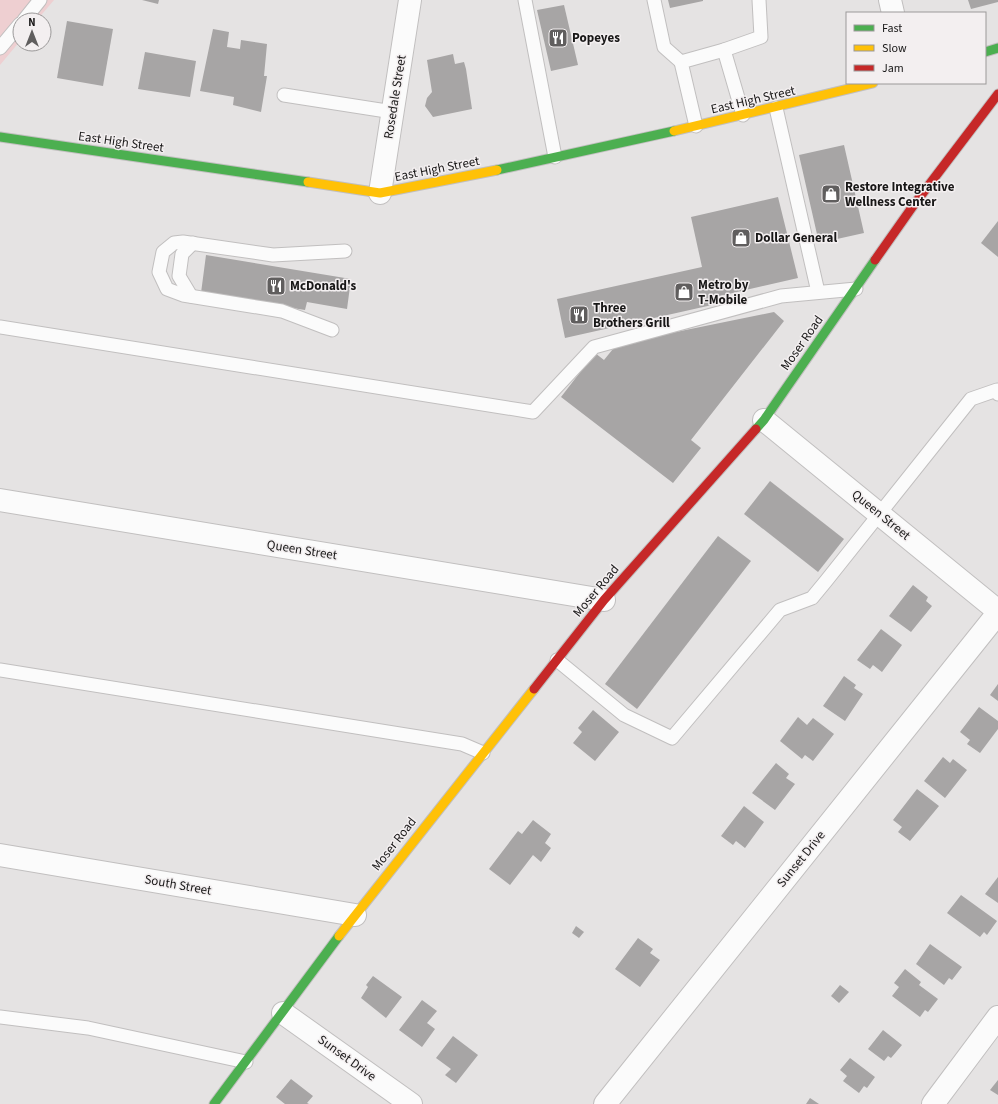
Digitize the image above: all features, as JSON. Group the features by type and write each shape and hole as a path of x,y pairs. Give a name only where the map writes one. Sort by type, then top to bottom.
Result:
{"street":[{"name":"Rosedale Street","path":"380,194 410,0"},
{"path":"890,0 893,12"},
{"path":"986,52 998,48"},
{"name":"East High Street","path":"0,137 380,194 555,158 776,108 869,84"},
{"name":"Moser Road","path":"214,1104 355,915 604,600 764,420 913,206 998,94"},
{"name":"Queen Street","path":"764,420 998,612"},
{"name":"Queen Street","path":"0,500 604,600"},
{"name":"Sunset Drive","path":"605,1104 998,612"},
{"name":"South Street","path":"0,855 355,915"},
{"name":"Sunset Drive","path":"283,1013 411,1104"},
{"path":"933,1104 998,1018"}],"lane":[{"path":"30,12 40,0"},
{"path":"525,0 555,158"},
{"path":"654,0 664,47 681,62 696,126"},
{"path":"681,62 724,50 761,37 759,0"},
{"path":"0,48 12,34"},
{"path":"724,50 743,115"},
{"path":"284,95 393,112"},
{"path":"776,108 818,292"},
{"path":"332,330 282,311 191,296 167,289 159,272 163,252 174,243 193,243 273,255 345,251"},
{"path":"191,296 180,276 182,254 193,243"},
{"path":"0,327 532,412 594,347 781,296 856,289"},
{"path":"556,660 624,715 672,738 780,610 812,598 971,399 997,392"},
{"path":"0,670 462,744 483,753"},
{"path":"0,1017 88,1028 246,1062"}],"shaded area":[{"path":"0,0 54,0 44,12 12,12 12,51 0,65"}],"building":[{"path":"142,0 159,0 158,4"},
{"path":"668,0 703,0 703,1 670,8"},
{"path":"968,0 998,0 998,2 971,9"},
{"name":"Popeyes","path":"564,5 578,65 551,71 537,10"},
{"path":"67,21 113,29 103,86 57,78"},
{"path":"213,29 229,32 227,47 240,49 241,40 267,44 264,76 267,76 261,112 233,105 234,97 200,91"},
{"path":"145,52 196,61 190,97 138,89"},
{"path":"453,54 455,64 464,62 472,109 433,117 425,106 427,98 432,92 427,60"},
{"name":"Restore Integrative Wellness Center","path":"844,145 864,233 819,243 799,155"},
{"path":"778,197 798,278 711,298 712,305 565,338 557,299 702,267 691,217"},
{"path":"998,221 998,257 981,243"},
{"name":"McDonald's","path":"206,255 351,279 347,309 307,302 305,310 201,293"},
{"path":"774,312 784,321 691,440 701,448 673,483 561,397 595,353 604,360 617,344"},
{"path":"770,481 844,539 818,572 744,514"},
{"path":"718,536 751,561 637,709 605,684"},
{"path":"913,585 928,597 926,601 932,606 911,632 889,616"},
{"path":"881,629 902,645 882,672 873,665 870,669 857,660"},
{"path":"844,676 856,685 854,688 863,694 845,721 823,706"},
{"path":"998,684 998,701 990,695"},
{"path":"979,707 998,721 998,729 980,753 967,744 970,740 960,732"},
{"path":"593,710 619,732 595,761 573,743 582,732 578,728"},
{"path":"798,717 807,725 813,718 834,734 813,761 805,755 802,759 780,741"},
{"path":"943,757 950,763 953,759 967,770 945,798 924,781"},
{"path":"776,763 789,774 786,778 795,784 775,810 752,793"},
{"path":"917,789 939,806 910,841 898,832 902,827 893,820"},
{"path":"744,806 764,822 745,848 736,841 733,845 721,836"},
{"path":"533,820 551,834 545,843 551,848 541,862 533,855 510,885 489,869 518,831 522,834"},
{"path":"998,877 998,903 985,894"},
{"path":"961,895 997,921 987,935 984,932 980,937 947,913"},
{"path":"576,926 584,932 579,938 572,933"},
{"path":"638,938 653,949 650,953 660,960 640,987 615,969"},
{"path":"930,944 962,967 952,980 949,978 944,985 916,964"},
{"path":"905,969 921,982 919,985 938,999 928,1012 925,1010 920,1017 892,996 899,987 894,983"},
{"path":"373,976 402,997 386,1018 361,998 368,987 366,985"},
{"path":"840,985 849,992 839,1003 831,996"},
{"path":"422,1000 437,1011 427,1023 435,1029 422,1047 399,1030"},
{"path":"883,1030 902,1045 891,1058 888,1056 884,1061 868,1049"},
{"path":"453,1036 478,1055 456,1083 445,1075 451,1069 436,1058"},
{"path":"850,1058 875,1077 867,1088 864,1086 859,1093 843,1081 847,1076 840,1070"},
{"path":"291,1079 313,1096 307,1103 309,1104 285,1104 276,1097"},
{"path":"998,1080 998,1095 990,1090"},
{"path":"810,1098 819,1104 806,1104"}],"traffic: fast":[{"path":"986,52 998,48"},
{"path":"497,170 674,131"},
{"path":"0,137 308,182"},
{"path":"756,429 764,420 875,260"},
{"path":"214,1104 339,936"}],"traffic: slow":[{"path":"674,131 869,84"},
{"path":"308,182 380,193 497,170"},
{"path":"339,936 534,689"}],"traffic: jam":[{"path":"875,260 913,206 998,94"},
{"path":"534,689 604,600 756,429"}],"place":[{"name":"Popeyes","path":"558,38"},
{"name":"Restore Integrative Wellness Center","path":"831,194"},
{"name":"Dollar General","path":"741,238"},
{"name":"McDonald's","path":"276,286"},
{"name":"Metro by T-Mobile","path":"684,292"},
{"name":"Three Brothers Grill","path":"579,315"}]}
